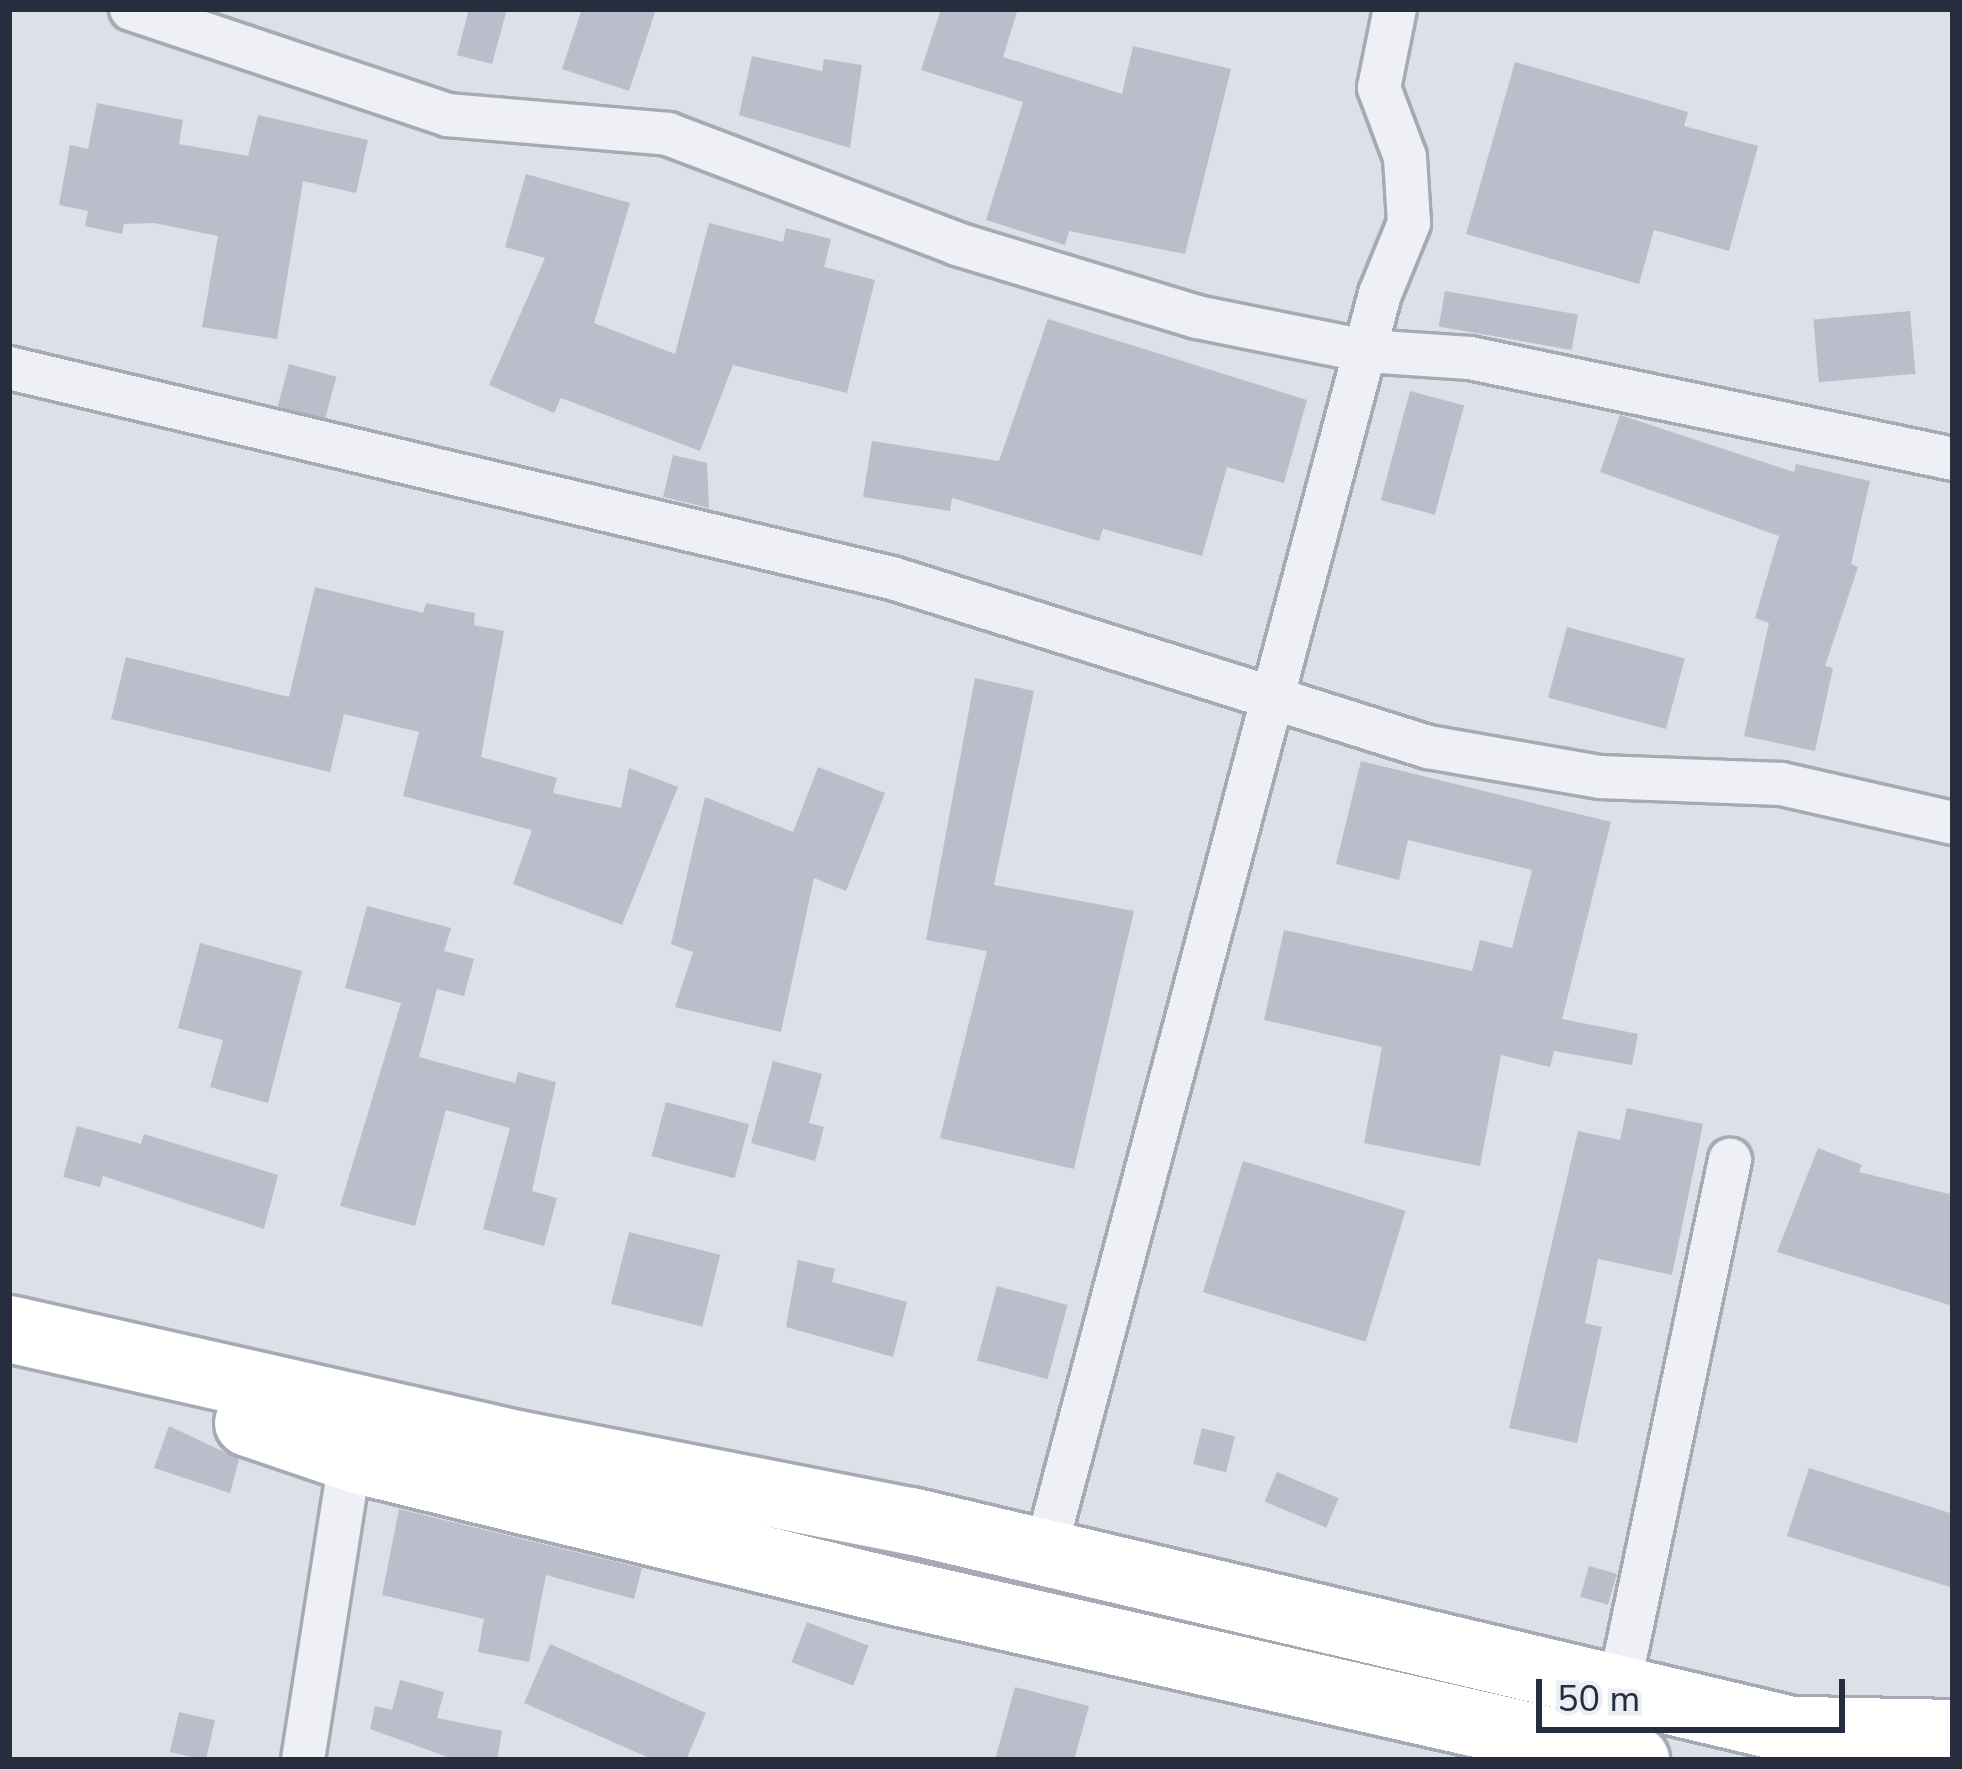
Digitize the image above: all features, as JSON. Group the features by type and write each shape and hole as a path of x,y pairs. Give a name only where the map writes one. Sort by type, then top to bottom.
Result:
{"main road":[{"path":"9,1329 352,1434 1045,1552 1911,1760"},
{"path":"9,1353 352,1434 1636,1760"},
{"path":"1801,1730 1953,1733"}],"street":[{"path":"131,9 448,115 668,134 1072,282 1366,351 1470,358 1953,459"},
{"path":"1045,1552 1270,694 1366,351 1409,223 1405,157 1379,88 1394,9"},
{"path":"9,368 892,578 1428,747 1600,777 1781,784 1953,823"},
{"path":"1619,1687 1730,1160"},
{"path":"303,1760 352,1434"}],"building":[{"path":"469,9 507,9 492,64 457,55"},
{"path":"582,9 656,9 629,91 562,69"},
{"path":"941,9 1018,9 1003,57 1122,94 1133,46 1231,69 1185,254 1069,231 1065,245 986,220 1023,102 921,70"},
{"path":"752,56 822,71 824,59 862,65 850,148 739,115"},
{"path":"1515,62 1688,112 1684,126 1758,146 1729,251 1654,230 1639,284 1466,234"},
{"path":"97,103 183,120 179,144 248,156 258,115 368,140 356,193 303,181 277,339 202,327 218,236 154,223 124,224 122,234 85,226 88,211 59,205 70,145 88,149"},
{"path":"526,174 630,203 594,323 675,354 709,223 783,242 786,228 831,239 824,267 875,280 847,393 733,365 700,451 561,398 554,413 489,385 545,258 505,247"},
{"path":"1445,291 1578,314 1572,350 1439,326"},
{"path":"1910,311 1915,374 1819,382 1813,319"},
{"path":"1048,319 1307,400 1284,483 1227,467 1202,556 1103,529 1099,541 952,498 950,511 863,497 872,441 999,461"},
{"path":"289,364 336,377 325,419 278,407"},
{"path":"1410,391 1464,405 1435,515 1381,500"},
{"path":"1620,415 1794,472 1796,464 1870,481 1851,564 1858,567 1825,666 1833,668 1815,751 1744,736 1769,623 1755,618 1779,536 1600,472"},
{"path":"673,455 707,463 709,508 663,497"},
{"path":"315,587 423,613 426,603 475,613 474,625 504,631 481,757 557,778 553,793 621,808 629,768 678,787 622,925 513,884 532,830 403,796 419,732 344,714 330,772 111,719 126,657 289,697"},
{"path":"1567,627 1685,659 1666,729 1548,698"},
{"path":"975,678 1034,691 994,885 1134,911 1074,1169 940,1138 987,951 926,940"},
{"path":"1361,761 1611,822 1562,1019 1638,1034 1632,1065 1554,1051 1550,1067 1501,1055 1480,1166 1364,1143 1382,1047 1264,1020 1284,930 1472,971 1480,940 1512,948 1532,870 1408,840 1399,880 1336,864"},
{"path":"818,767 885,793 846,891 814,878 781,1032 675,1007 693,952 671,944 705,797 793,832"},
{"path":"367,906 451,928 444,951 474,959 464,996 437,989 419,1057 515,1083 518,1072 556,1082 532,1191 557,1198 544,1246 483,1229 510,1128 446,1110 415,1226 340,1206 401,1003 345,988"},
{"path":"200,943 302,971 268,1103 210,1087 223,1040 178,1028"},
{"path":"773,1061 822,1074 809,1123 824,1127 815,1161 751,1143"},
{"path":"666,1102 749,1124 735,1178 652,1156"},
{"path":"1627,1108 1703,1124 1672,1275 1598,1259 1585,1323 1602,1327 1577,1443 1509,1428 1578,1131 1620,1140"},
{"path":"77,1126 141,1144 144,1134 278,1175 264,1229 103,1176 100,1187 63,1177"},
{"path":"1818,1148 1862,1165 1859,1172 1953,1195 1953,1306 1777,1252"},
{"path":"1243,1161 1406,1211 1366,1342 1203,1292"},
{"path":"629,1232 720,1255 702,1327 611,1304"},
{"path":"798,1260 835,1269 832,1282 907,1302 893,1357 786,1327"},
{"path":"997,1286 1068,1305 1048,1379 977,1360"},
{"path":"169,1426 239,1459 230,1493 154,1468"},
{"path":"1202,1428 1235,1436 1226,1472 1193,1464"},
{"path":"1809,1468 1953,1514 1953,1588 1787,1536"},
{"path":"1277,1472 1339,1498 1326,1528 1264,1501"},
{"path":"399,1509 642,1568 634,1599 546,1575 529,1662 478,1652 484,1619 382,1595"},
{"path":"1589,1566 1617,1574 1608,1605 1580,1597"},
{"path":"807,1622 869,1646 853,1686 792,1662"},
{"path":"550,1644 706,1713 686,1760 654,1760 524,1703"},
{"path":"400,1680 444,1692 437,1718 502,1731 497,1760 456,1760 370,1729 375,1706 392,1710"},
{"path":"1015,1687 1089,1706 1074,1760 995,1760"},
{"path":"179,1712 215,1720 206,1760 170,1752"}]}
